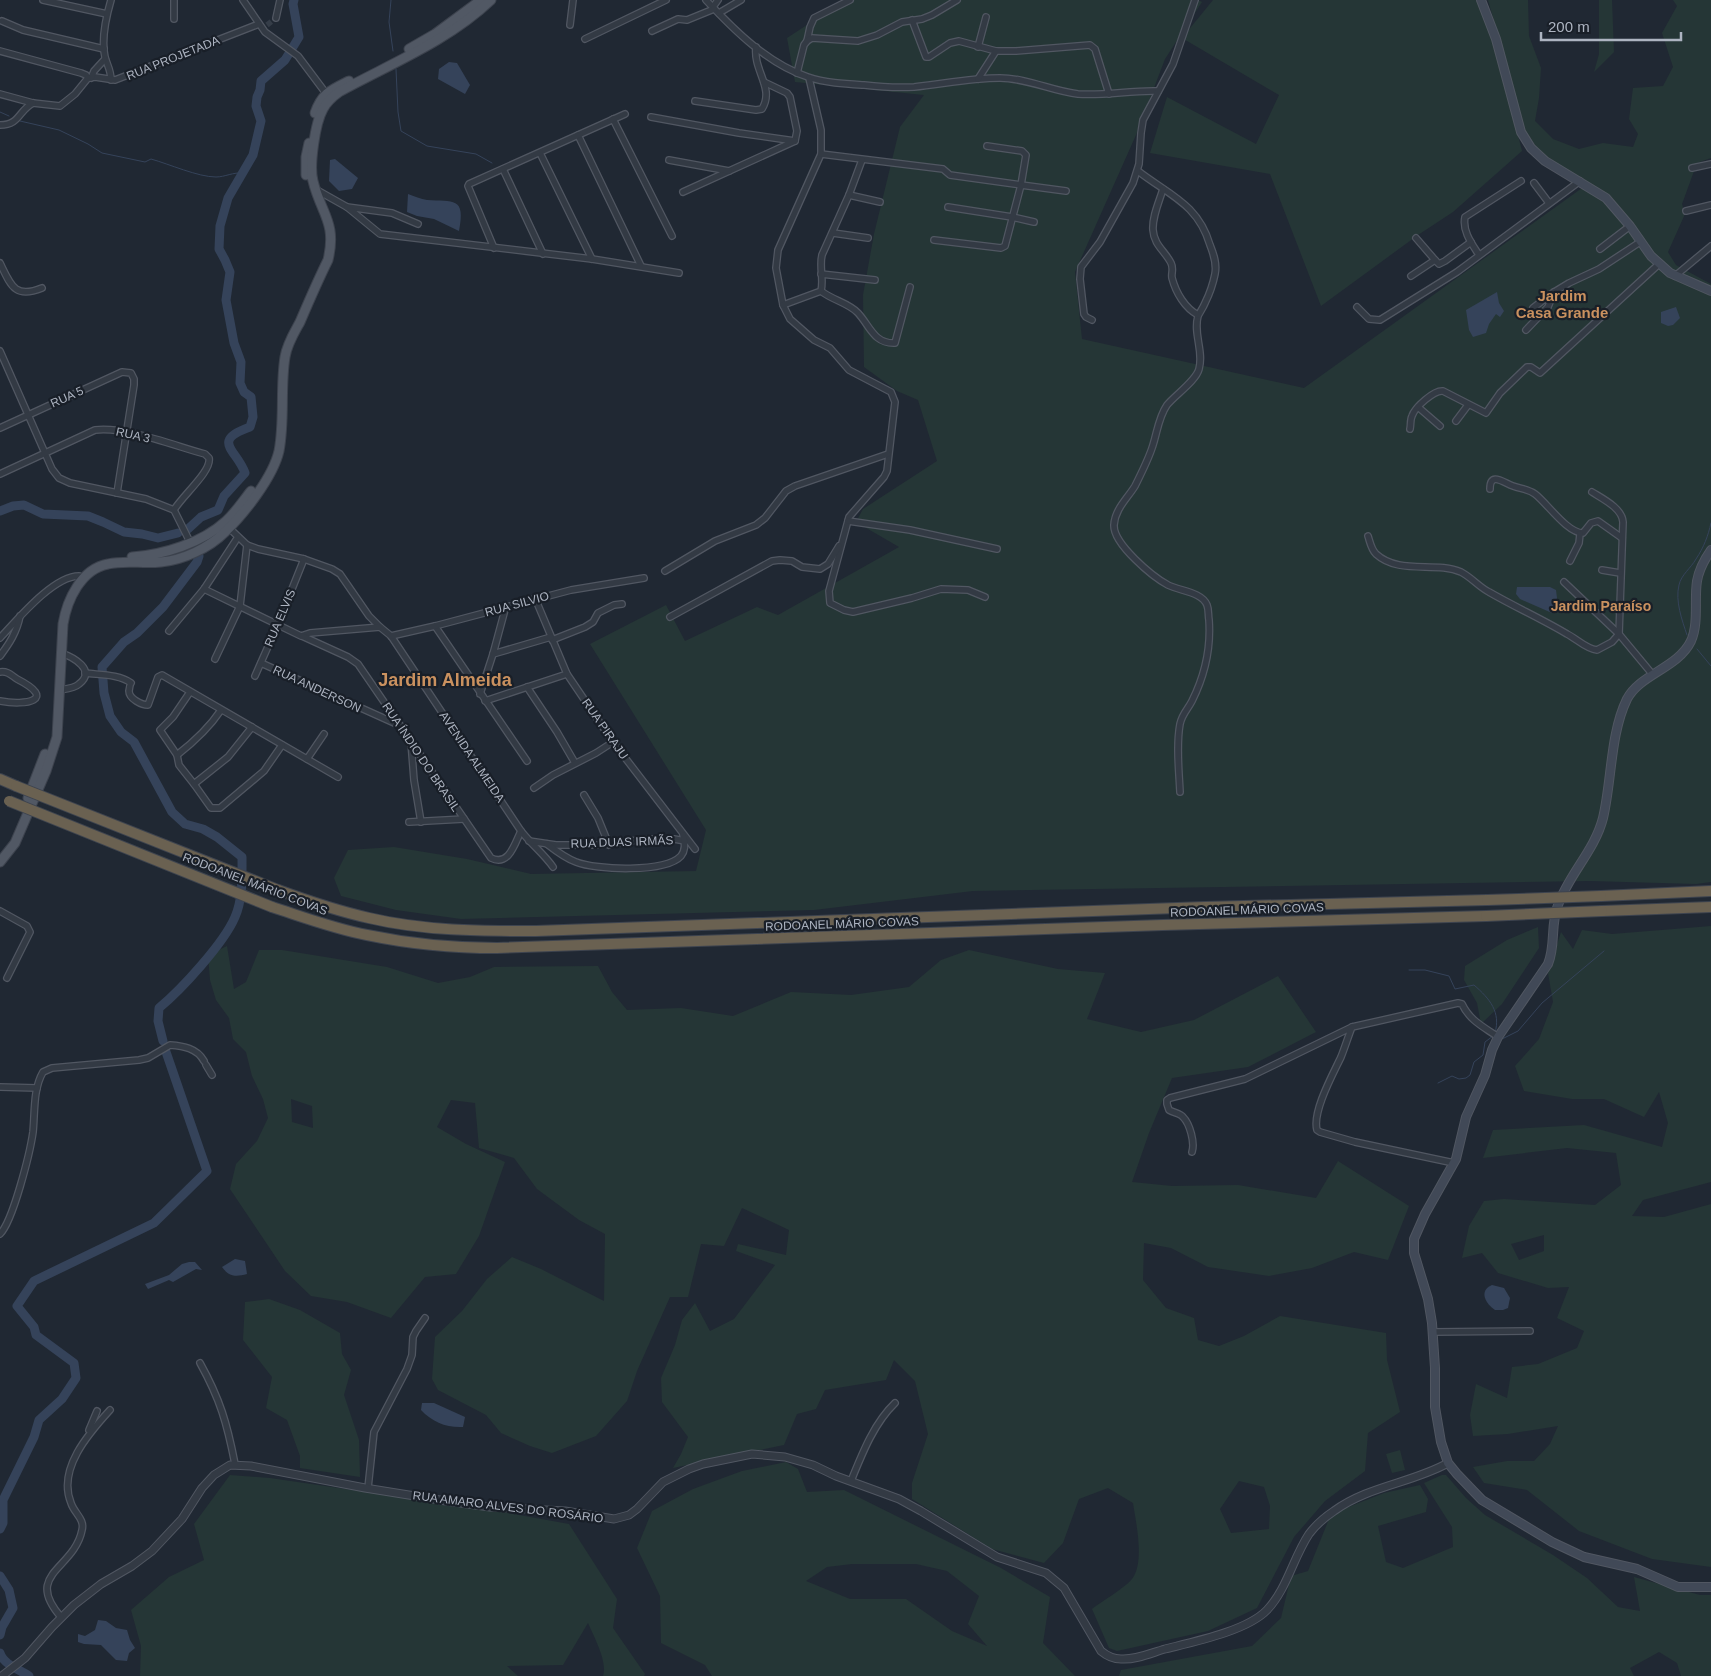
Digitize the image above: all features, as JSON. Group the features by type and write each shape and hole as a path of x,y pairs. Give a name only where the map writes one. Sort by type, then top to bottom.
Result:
{"highway":[{"name":"RODOANEL MÁRIO COVAS","path":"0,779 278,890 331,908 410,926 476,931 536,931 1711,891"},
{"name":"RODOANEL MÁRIO COVAS","path":"5,799 272,907 328,926 412,943 462,948 1486,916 1711,907"}],"main road":[{"path":"0,862 16,843 57,737 63,624 67,606 75,590 90,573 107,564 175,560 204,546 236,522 272,470 279,446 284,368 288,346 328,260 331,233 315,188 311,168 313,147 321,112 328,96 415,46 481,0"},
{"path":"0,854 13,833 49,744 54,722 59,616 67,594 79,576 94,564 108,559 156,555 226,528 262,476 272,456 282,351 325,254 326,230 307,185 305,168 315,113 320,100 434,42 491,0"},
{"path":"1481,0 1496,39 1521,132 1531,148 1540,157 1606,198 1659,264 1675,276 1709,288"},
{"path":"202,537 204,546"},
{"path":"172,550 171,554 175,560"},
{"path":"1711,550 1700,569 1697,582 1695,622 1690,643 1679,656 1630,694 1623,710 1615,741 1603,818 1590,848 1558,904 1553,923 1553,950 1548,964 1498,1037 1485,1075 1467,1113 1454,1163 1425,1214 1414,1242 1415,1256 1428,1299 1433,1332 1436,1421 1448,1463 1457,1474 1482,1500 1567,1550 1602,1561 1637,1568 1678,1587 1711,1587"}],"street":[{"path":"43,0 107,14"},
{"path":"111,0 107,14 104,49 105,59 110,67 112,80"},
{"path":"174,0 174,19"},
{"path":"243,0 270,37 302,61 328,96"},
{"path":"276,18 280,0"},
{"path":"570,25 573,0"},
{"path":"585,39 666,0"},
{"path":"706,0 737,32 756,47 797,73 809,78 859,85 902,87 978,79 1014,78 1061,92 1093,95 1158,91"},
{"path":"715,9 718,0"},
{"path":"652,31 678,19 687,20 741,0"},
{"path":"797,73 804,45 814,18 850,0"},
{"path":"807,41 812,38 858,41 877,35 902,22 932,15 957,0"},
{"path":"1092,320 1084,314 1080,279 1081,267 1109,228 1128,196 1138,171 1143,120 1173,64 1194,0"},
{"path":"978,47 986,17"},
{"path":"912,20 926,58 958,40 996,51 1090,45 1094,49 1109,94"},
{"path":"2,21 21,29 104,49"},
{"name":"RUA PROJETADA","path":"0,51 73,70 89,78 112,80 263,26"},
{"path":"695,101 756,110 762,109 766,102 766,92 764,82 756,65 756,47"},
{"path":"978,79 996,51"},
{"path":"0,94 57,107 63,105 105,59"},
{"path":"809,78 821,130 821,154 776,258 783,305 790,319 814,340 830,348 849,370 891,392 895,402 887,471 884,477 854,509 848,520 828,599 834,606 853,612 941,589 968,590 985,597"},
{"path":"764,82 787,93 790,97 797,131 795,141"},
{"path":"20,100 23,109"},
{"path":"0,125 8,125 14,122 23,109 33,102"},
{"path":"494,248 468,186 625,114"},
{"path":"651,117 739,134 795,141"},
{"path":"613,119 672,236"},
{"path":"578,135 641,266"},
{"path":"683,192 795,141"},
{"path":"934,240 1001,248 1005,246 1021,185 1026,155 1022,151 987,146"},
{"path":"540,153 592,259"},
{"path":"821,154 943,169 950,175 1066,191"},
{"path":"669,160 729,172"},
{"path":"821,291 822,274 820,265 822,255 849,195 862,160"},
{"path":"1692,168 1711,164"},
{"path":"503,169 543,254"},
{"path":"1138,171 1181,200 1193,212 1209,239 1215,260 1215,274 1212,285 1206,302 1198,315 1199,370 1193,380 1182,388 1162,414 1152,449 1135,486 1119,507 1114,526 1116,537 1137,561 1167,584 1197,595 1208,606 1210,629 1207,662 1192,702 1182,715 1180,724 1178,746 1180,792"},
{"path":"1479,255 1467,235 1464,217 1521,181"},
{"path":"1357,307 1369,320 1380,320 1424,293 1479,255 1580,181"},
{"path":"1534,183 1549,203"},
{"path":"315,188 347,207 380,234 592,259 679,272"},
{"path":"1163,189 1154,221 1153,235 1157,245 1173,268 1172,277 1182,301 1198,315"},
{"path":"849,195 880,202"},
{"path":"1686,211 1711,205"},
{"path":"347,207 392,214 418,224"},
{"path":"948,207 1034,222"},
{"path":"1600,249 1630,226"},
{"path":"833,233 868,238"},
{"path":"1416,238 1439,264 1445,262 1471,242"},
{"path":"1533,308 1554,292 1599,269 1640,242"},
{"path":"1675,276 1711,246"},
{"path":"1411,276 1435,260"},
{"path":"0,263 18,290 27,293 42,288"},
{"path":"1410,429 1412,415 1430,395 1439,390 1486,413 1500,393 1527,367 1531,367 1540,373 1659,264"},
{"path":"822,274 875,280"},
{"path":"821,291 857,311 878,338 886,344 895,343 910,286"},
{"path":"783,305 821,291"},
{"path":"1526,330 1548,307 1554,292"},
{"path":"0,351 54,474 64,481 160,503 174,510 190,542"},
{"name":"RUA 5","path":"0,428 122,372 129,372 134,376 134,385 126,433"},
{"path":"1456,421 1468,405"},
{"path":"1418,407 1440,426"},
{"name":"RUA 3","path":"0,474 95,430 102,429 126,433 205,454 208,458 209,464 204,473 179,501 174,510"},
{"path":"118,493 126,433"},
{"path":"665,571 715,541 756,524 765,518 786,491 795,486 888,454"},
{"path":"1490,490 1490,484 1498,479 1528,490 1538,496 1558,517 1580,534"},
{"path":"1368,536 1376,554 1389,562 1462,573 1484,590 1597,650 1617,638 1619,634 1622,516 1616,509 1592,492"},
{"path":"848,520 910,530 997,549"},
{"path":"1570,561 1579,543 1580,534 1591,523 1598,521 1622,538"},
{"path":"226,528 247,545 322,564 340,574 369,616 380,627"},
{"path":"168,631 204,589 237,537"},
{"path":"670,617 772,561 780,560 792,562 802,567 824,568 842,544"},
{"path":"215,659 240,606 247,545"},
{"name":"RUA ELVIS","path":"255,676 304,559"},
{"path":"1602,570 1620,574"},
{"path":"0,638 20,615 57,584 69,577 79,576"},
{"name":"RUA SILVIO","path":"391,636 435,626 535,598 644,578"},
{"path":"1564,582 1619,634 1653,676"},
{"path":"204,589 301,636 310,633 380,627"},
{"name":"RUA PIRAJU","path":"535,598 567,674 613,742 695,848"},
{"path":"493,654 551,639 590,625 598,613 614,605 622,604"},
{"path":"480,694 506,606"},
{"path":"0,656 13,638 20,615"},
{"path":"435,626 527,761"},
{"name":"AVENIDA ALMEIDA","path":"380,627 391,636 521,831 544,854 553,867"},
{"name":"RUA ÍNDIO DO BRASIL","path":"301,636 353,660 401,726 486,852 496,860 505,858 509,855 521,831"},
{"path":"60,690 78,685 83,680 85,674 83,666 73,657 61,653"},
{"name":"RUA ANDERSON","path":"261,663 401,726"},
{"path":"0,672 6,672 28,684 35,690 36,694 34,700 25,703 0,701"},
{"path":"85,674 112,676 128,680 131,683 128,691 130,696 142,705 148,705 158,677 162,675 338,777"},
{"path":"485,701 567,674"},
{"path":"527,687 575,763"},
{"path":"190,692 173,717 160,730 177,755 179,765 211,808 220,808 264,771 282,744"},
{"path":"177,755 208,729 221,710"},
{"path":"194,784 228,757 252,727"},
{"path":"307,759 324,734"},
{"path":"411,742 414,780 421,822"},
{"path":"534,788 613,742"},
{"path":"584,795 598,818 609,845"},
{"path":"409,822 464,818"},
{"path":"547,844 576,862 590,866 631,869 665,864 678,859 685,850 683,834"},
{"name":"RUA DUAS IRMÃS","path":"530,842 609,845 647,838 685,841"},
{"path":"0,911 28,926 30,932 7,978"},
{"path":"1192,1152 1193,1142 1186,1120 1182,1115 1169,1110 1167,1100 1245,1079 1352,1027 1458,1003 1462,1004 1478,1025 1498,1037"},
{"path":"1352,1027 1316,1119 1317,1130 1355,1142 1454,1163"},
{"path":"0,1234 8,1222 30,1155 37,1088 42,1074 46,1070 139,1060 148,1058 170,1045 198,1052 212,1075"},
{"path":"0,1087 37,1088"},
{"path":"368,1488 374,1432 407,1369 412,1355 413,1337 425,1318"},
{"path":"1433,1332 1530,1331"},
{"path":"2,1676 25,1658 61,1617 101,1584 132,1566 152,1551 181,1520 208,1480 219,1471 235,1464 220,1403 200,1363"},
{"path":"851,1481 860,1458 882,1417 895,1403"},
{"path":"88,1434 110,1410"},
{"path":"61,1617 48,1596 47,1582 51,1575 66,1561 82,1531 82,1523 70,1500 68,1487 75,1456 88,1434 97,1411"},
{"name":"RUA AMARO ALVES DO ROSÁRIO","path":"235,1464 468,1504 559,1511 616,1519 624,1518 635,1511 661,1484 680,1473 703,1464 744,1455 760,1454 795,1459 908,1504 999,1558 1046,1573 1064,1588 1101,1651 1110,1657 1123,1659 1186,1644 1236,1628 1257,1618 1270,1607 1281,1590 1310,1533 1331,1513 1364,1495 1424,1475 1448,1463"}],"shaded area":[{"path":"845,0 1198,0 1202,2 1165,59 1136,135 1075,272 1082,339 1304,388 1589,183 1540,155 1527,138 1488,0 1528,0 1529,36 1541,68 1535,121 1553,139 1579,149 1603,143 1633,147 1638,134 1629,119 1633,88 1663,86 1673,67 1662,33 1677,6 1673,0 1711,0 1711,158 1697,163 1682,204 1685,214 1668,252 1676,265 1711,284 1711,882 1696,884 1590,881 973,891 814,910 461,919 396,910 341,896 334,878 348,850 394,847 467,859 531,874 696,871 706,830 590,644 666,605 685,641 757,607 778,615 899,547 856,522 863,509 937,461 918,400 897,391 864,367 863,295 874,234 900,127 924,95 795,82 787,38"},
{"path":"1213,0 1484,0 1522,151 1453,212 1418,235 1321,306 1270,174 1150,153 1167,97 1256,144 1279,95 1182,38"},
{"path":"1599,0 1612,0 1614,52 1594,72 1599,54"},
{"path":"1711,926 1711,1182 1643,1200 1632,1216 1664,1217 1711,1204 1711,1567 1652,1559 1579,1531 1527,1490 1484,1483 1473,1467 1507,1461 1534,1461 1550,1444 1558,1426 1508,1434 1473,1436 1470,1415 1476,1384 1507,1398 1512,1367 1538,1364 1577,1348 1584,1331 1557,1318 1569,1287 1548,1288 1498,1273 1482,1253 1462,1258 1469,1226 1484,1201 1504,1199 1595,1205 1621,1185 1616,1153 1567,1148 1483,1158 1493,1130 1584,1125 1662,1147 1668,1123 1659,1092 1644,1117 1604,1099 1572,1099 1524,1091 1515,1066 1539,1039 1553,1002 1548,973 1561,932 1573,949 1582,930 1612,934","holes":["1544,1235 1544,1251 1519,1260 1511,1244"]},
{"path":"1538,927 1539,948 1502,1004 1481,1024 1477,1003 1464,980 1465,966 1507,940"},
{"path":"227,946 234,989 246,982 259,950 282,950 387,967 438,983 470,977 494,967 598,966 612,992 627,1010 681,1008 733,1016 791,992 851,995 909,987 941,960 969,950 1058,969 1105,973 1087,1019 1141,1032 1194,1020 1278,976 1316,1032 1248,1067 1172,1078 1149,1133 1132,1182 1172,1186 1238,1185 1316,1198 1338,1161 1409,1206 1388,1260 1354,1252 1312,1268 1269,1276 1208,1267 1171,1248 1144,1243 1143,1280 1166,1308 1194,1318 1198,1340 1219,1346 1244,1336 1280,1316 1386,1333 1387,1360 1400,1412 1368,1433 1365,1471 1325,1501 1294,1537 1257,1608 1208,1631 1117,1651 1109,1648 1092,1609 1124,1586 1132,1579 1136,1572 1139,1553 1133,1503 1108,1488 1079,1499 1063,1543 1044,1563 992,1549 912,1499 912,1483 928,1434 915,1381 894,1360 886,1380 825,1390 816,1409 797,1414 784,1445 673,1468 688,1437 662,1402 661,1378 675,1345 682,1320 695,1303 710,1331 734,1319 775,1265 736,1251 738,1244 786,1255 789,1230 742,1208 724,1246 701,1244 688,1297 670,1297 637,1371 627,1401 596,1436 552,1453 530,1446 501,1433 486,1415 438,1390 432,1379 435,1337 462,1311 487,1279 512,1257 541,1269 604,1301 605,1234 579,1220 537,1189 514,1158 479,1148 475,1103 451,1100 437,1127 466,1144 505,1162 479,1236 456,1274 425,1277 391,1318 347,1302 311,1296 285,1271 230,1189 236,1164 257,1141 268,1118 263,1099 252,1076 246,1052 233,1039 229,1018 216,1000 210,980 208,955","holes":["291,1099 312,1106 313,1128 292,1122","1239,1481 1264,1487 1270,1506 1269,1529 1231,1533 1220,1509"]},
{"path":"269,1299 300,1310 340,1333 342,1354 351,1370 344,1395 359,1440 360,1477 300,1468 300,1456 287,1420 266,1408 272,1377 243,1340 245,1302"},
{"path":"1400,1450 1405,1470 1392,1473 1386,1454"},
{"path":"786,1462 798,1469 807,1492 844,1490 1001,1568 1050,1597 1043,1643 1075,1676 712,1676 705,1665 661,1643 660,1596 637,1548 652,1511 693,1489 742,1471","holes":["852,1564 916,1564 947,1571 979,1596 968,1624 987,1646 952,1631 906,1599 850,1599 806,1581 827,1567"]},
{"path":"230,1475 270,1478 497,1511 569,1524 617,1599 613,1628 645,1674 644,1676 603,1676 604,1664 588,1623 563,1665 507,1666 518,1676 140,1676 141,1646 131,1610 169,1577 204,1560 194,1524"},
{"path":"1446,1475 1466,1498 1485,1515 1553,1555 1587,1578 1618,1607 1640,1611 1634,1577 1700,1595 1711,1595 1711,1676 1681,1676 1677,1663 1659,1652 1630,1668 1634,1676 1119,1676 1121,1670 1252,1646 1281,1618 1291,1576 1308,1571 1331,1514 1384,1493 1420,1485 1428,1499 1426,1512 1378,1526 1386,1562 1403,1568 1453,1547 1452,1527 1424,1483"}],"water":[{"path":"449,62 457,63 470,85 465,94 438,79 439,69"},
{"path":"335,159 358,178 352,189 339,191 329,181 330,160"},
{"path":"408,194 427,200 455,203 459,206 461,212 459,231 434,219 407,212"},
{"path":"1497,292 1499,303 1504,311 1500,317 1496,314 1489,324 1486,333 1473,337 1469,330 1466,310"},
{"path":"1676,307 1680,318 1673,325 1668,326 1661,323 1661,312"},
{"path":"1517,587 1550,587 1556,590 1557,598 1552,613 1520,599 1516,594"},
{"path":"235,1259 245,1261 247,1274 233,1275 227,1273 222,1267"},
{"path":"195,1262 202,1270 196,1269 173,1282 169,1280 148,1289 145,1284 169,1275 182,1264"},
{"path":"1492,1285 1504,1288 1510,1298 1508,1308 1495,1310 1486,1301 1485,1291"},
{"path":"422,1403 434,1403 465,1417 463,1427 451,1426 435,1421 421,1410"},
{"path":"98,1620 106,1621 116,1628 127,1630 135,1648 129,1653 127,1661 116,1660 101,1645 78,1642 78,1634 85,1636 95,1630"}],"waterway":[{"path":"188,529 201,517 218,510 224,496 245,473 229,442 231,437 250,427 253,417 251,397 244,392 240,383 241,362 234,343 226,300 230,272 219,249 220,226 228,198 253,155 261,121 256,106 261,81 285,60 299,37 293,4 294,0"},
{"path":"391,0 389,22 393,51"},
{"path":"396,69 401,131 427,146 476,154 492,163"},
{"path":"0,112 9,116"},
{"path":"20,121 59,130 102,153 145,162 151,159 192,173 209,176 219,177 243,173"},
{"path":"0,511 13,506 24,505 43,514 88,516 124,532 158,538 178,533"},
{"path":"1687,635 1678,604 1679,585 1701,550 1711,523"},
{"path":"163,1041 158,1021 159,1008 201,966 222,940 235,917 241,895 242,857 217,837 203,829 185,824 172,812 134,742 121,732 110,716 104,693 102,667 124,642 137,633 163,607 197,562 199,556"},
{"path":"1697,649 1711,666"},
{"path":"1502,1039 1518,1031 1542,1003 1604,951"},
{"path":"1409,970 1425,970 1449,976 1455,989 1474,985 1493,1006 1496,1019 1495,1033"},
{"path":"1438,1083 1452,1076 1459,1079 1470,1075 1474,1062 1483,1055 1485,1042 1493,1036"},
{"path":"0,1529 3,1523 3,1500 34,1437 39,1420 62,1399 76,1378 74,1363 36,1335 34,1327 17,1306 34,1281 154,1223 207,1171 165,1049"},
{"path":"0,1576 9,1590 13,1608 2,1627 0,1635"},
{"path":"0,1653 8,1664 29,1676"}],"tunnel":[{"path":"267,25 276,18"}],"district":[{"name":"Jardim Casa Grande","path":"1562,304"},
{"name":"Jardim Paraíso","path":"1601,606"},
{"name":"Jardim Almeida","path":"445,680"}]}
